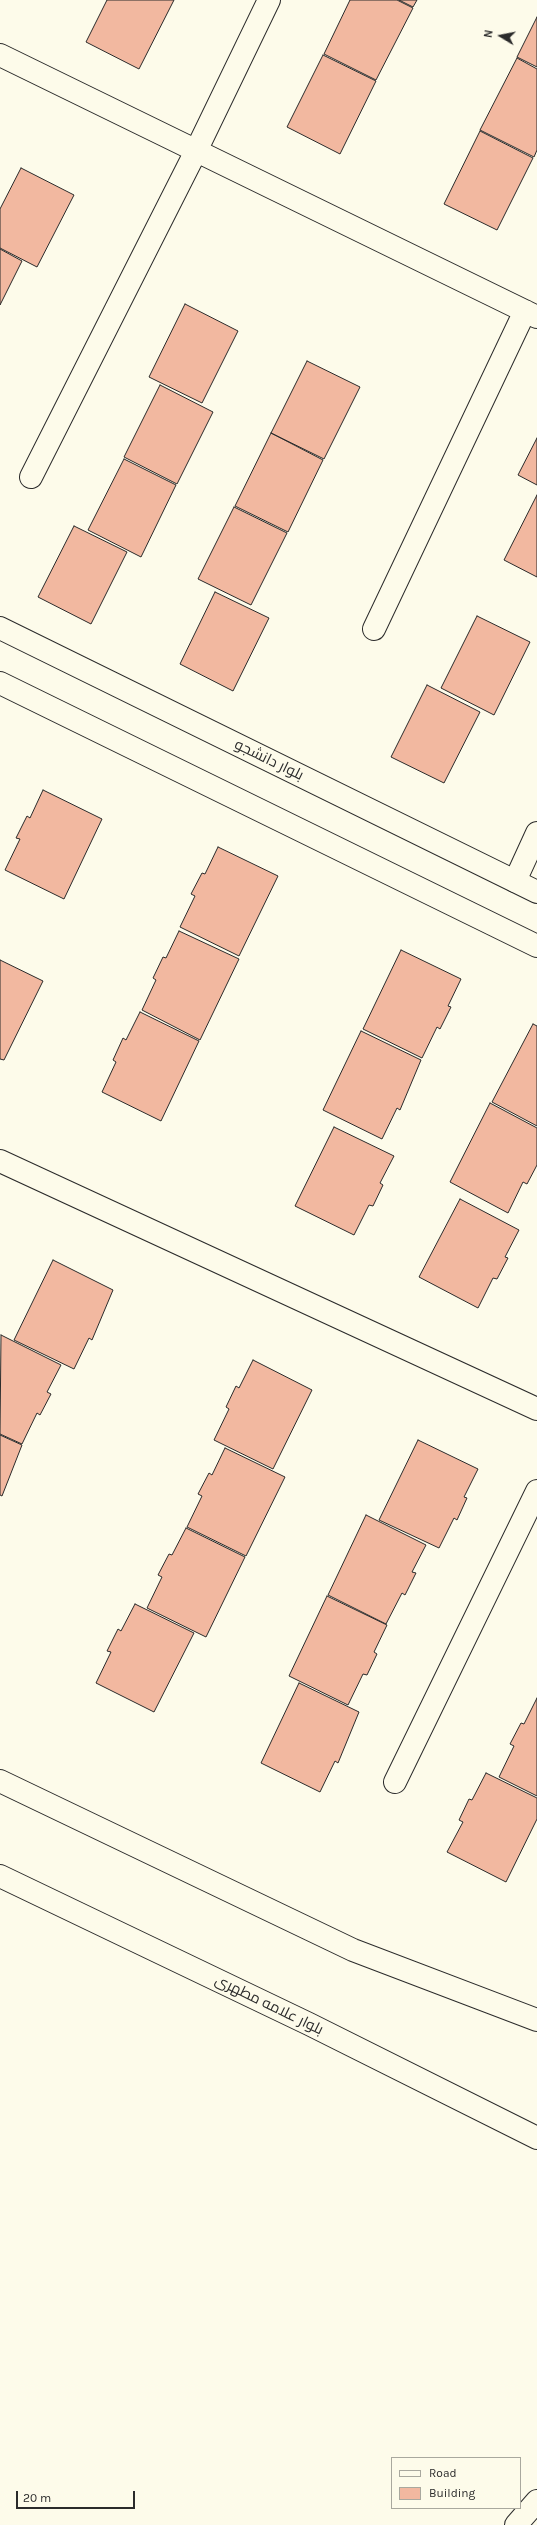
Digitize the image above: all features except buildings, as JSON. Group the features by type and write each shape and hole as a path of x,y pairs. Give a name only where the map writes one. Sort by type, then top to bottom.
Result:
{"street":[{"path":"31,477 196,151 269,0"},
{"path":"0,55 531,314 374,628"},
{"name":"بلوار دانشجو","path":"0,628 537,892"},
{"path":"0,683 537,946"},
{"path":"515,881 537,833"},
{"path":"0,1161 537,1408"},
{"path":"395,1782 537,1491"},
{"path":"0,1781 353,1950 537,2020"},
{"name":"بلوار علامه مطهری","path":"0,1876 309,2024 537,2138"},
{"path":"516,2525 537,2501"}]}
